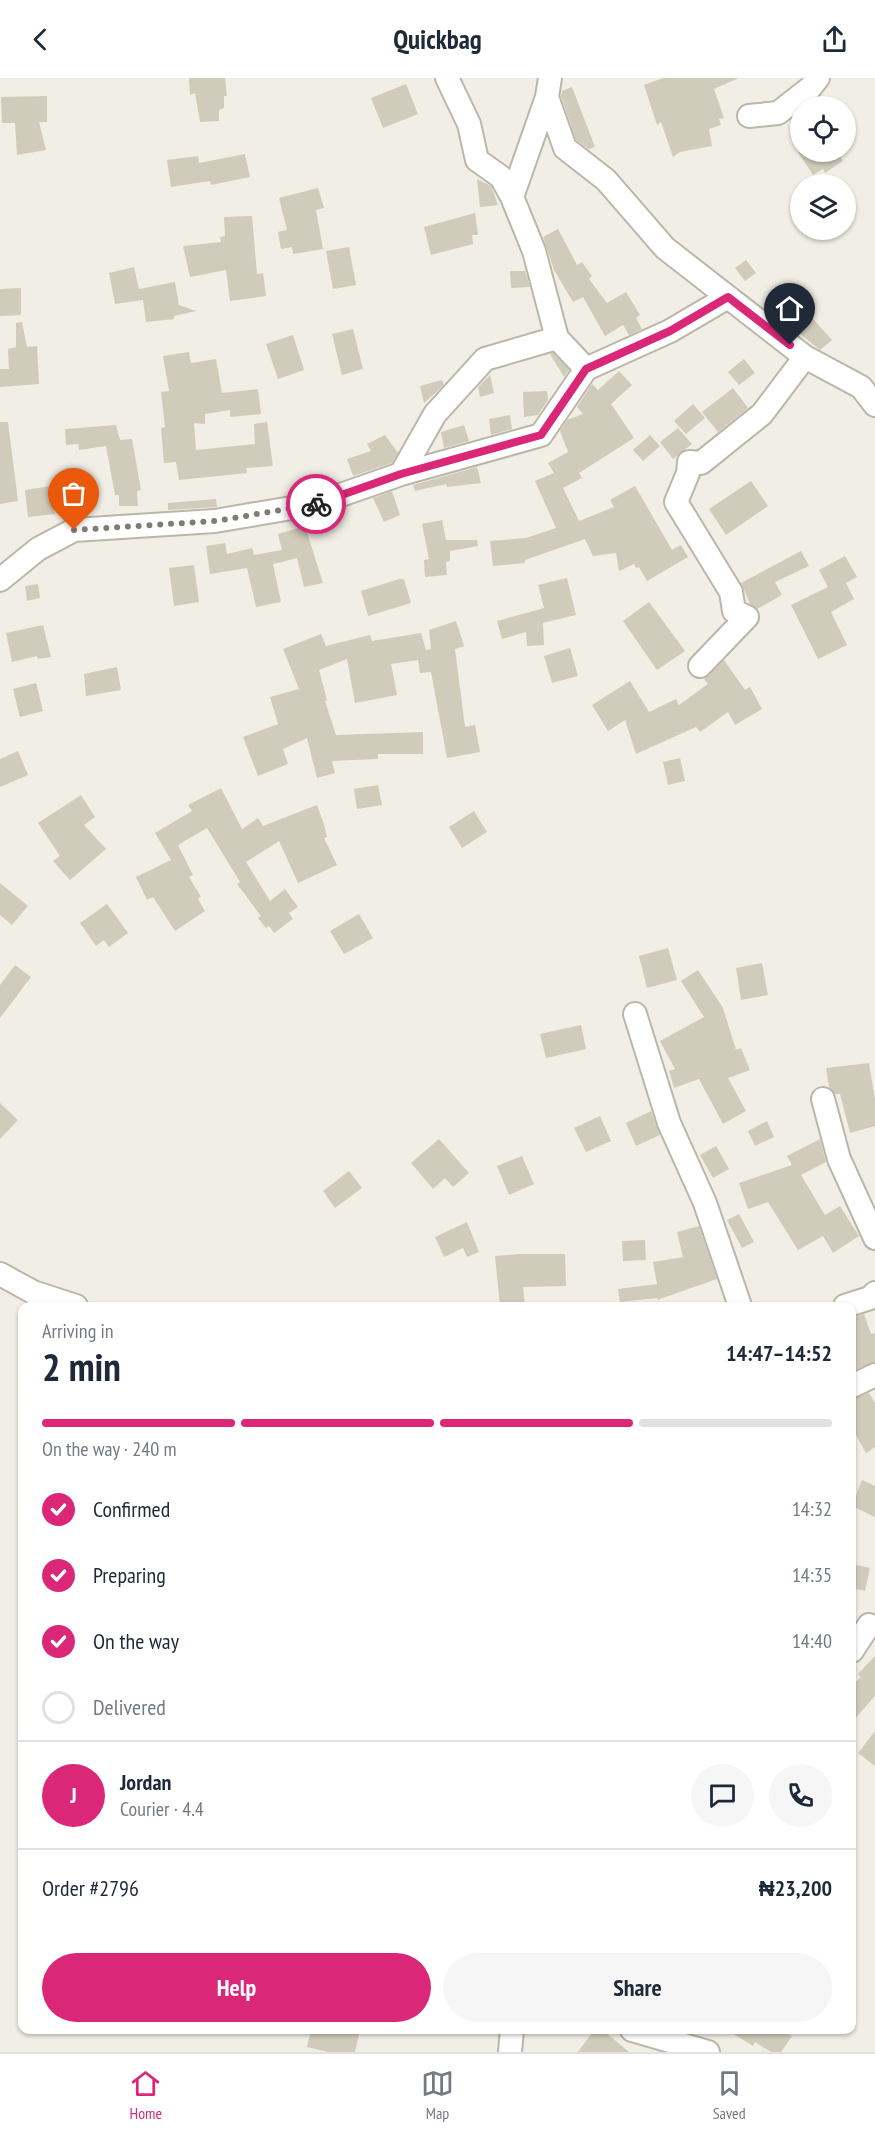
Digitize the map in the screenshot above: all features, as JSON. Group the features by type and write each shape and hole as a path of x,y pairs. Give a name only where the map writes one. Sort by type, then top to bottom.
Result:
{"street":[{"path":"447,78 469,124 477,160 501,177 512,197 534,251 557,338 586,369"},
{"path":"749,116 778,113 810,88 818,78"},
{"path":"512,197 548,88"},
{"path":"548,88 565,148 606,180 665,248 805,357 861,387 875,405"},
{"path":"0,580 38,549 74,530 106,530 226,520 315,504 401,474 541,435 586,369 670,331 728,297"},
{"path":"401,474 435,414 485,359 557,338"},
{"path":"700,666 747,617 734,611 731,592 676,502 688,473 689,462 701,463 762,414 805,357"},
{"path":"635,1014 669,1123 705,1203 739,1302"},
{"path":"823,1099 839,1159 875,1239"},
{"path":"0,1274 33,1292 64,1302"},
{"path":"856,1302 870,1298 875,1293"},
{"path":"856,1384 875,1375"},
{"path":"856,1645 869,1625"},
{"path":"510,2052 512,2034"},
{"path":"646,2034 708,2052"}],"building":[{"path":"189,78 225,78 227,96 224,96 224,108 219,110 219,121 200,122 195,93 190,95"},
{"path":"663,78 739,78 714,89 724,118 719,119 721,125 709,129 712,146 680,152 673,157 661,122 657,125 644,85"},
{"path":"406,84 418,114 383,128 371,98"},
{"path":"572,87 595,147 589,149 576,140 561,96 562,91"},
{"path":"47,96 47,122 39,122 46,150 17,155 15,123 2,123 1,97"},
{"path":"245,154 250,177 211,185 210,181 171,187 167,160 198,156 199,163"},
{"path":"805,162 842,162 825,173 823,169 812,174"},
{"path":"477,179 491,186 498,205 480,207"},
{"path":"318,188 324,208 316,210 323,249 293,254 292,247 281,249 278,232 287,230 279,198"},
{"path":"475,213 478,235 472,235 473,244 431,255 424,227"},
{"path":"252,216 257,274 263,273 266,296 230,301 226,270 190,277 183,246 221,242 220,237 225,236 224,217"},
{"path":"558,229 577,265 582,262 592,276 589,279 607,303 626,292 640,315 636,318 642,329 629,335 623,325 605,336 583,297 573,302 554,270 543,237"},
{"path":"349,247 356,285 333,289 326,251"},
{"path":"746,260 756,273 745,281 735,268"},
{"path":"134,267 139,289 175,282 179,305 196,311 174,316 174,319 146,322 143,300 115,304 109,273"},
{"path":"510,271 525,271 530,287 511,288"},
{"path":"21,288 21,315 0,316 0,289"},
{"path":"805,310 832,340 820,350 789,325"},
{"path":"22,322 27,347 37,346 39,384 0,387 0,369 9,369 8,349 16,347 16,323"},
{"path":"353,329 363,369 342,375 332,334"},
{"path":"293,335 304,370 278,379 266,344"},
{"path":"189,352 191,363 216,359 222,393 258,389 261,414 230,417 230,410 205,414 205,424 194,423 196,450 255,444 254,424 267,422 273,466 246,468 247,473 179,480 176,462 164,463 161,428 165,427 161,392 169,391 163,356"},
{"path":"553,353 569,370 564,377 550,354"},
{"path":"744,359 755,373 739,385 728,372"},
{"path":"619,371 632,385 611,404 634,438 579,473 582,478 563,488 579,521 614,507 610,500 635,486 672,550 681,545 688,557 647,581 639,567 636,568 634,564 619,571 616,553 593,556 585,539 525,560 525,563 493,566 490,541 526,538 556,528 535,481 554,473 548,463 568,452 560,431 567,420 583,414 577,407 592,384 598,390"},
{"path":"490,375 494,393 480,397 478,387"},
{"path":"442,380 444,385 424,403 420,386"},
{"path":"733,388 748,408 718,432 702,412"},
{"path":"547,391 548,400 538,415 524,417 523,392"},
{"path":"693,404 705,418 686,434 674,421"},
{"path":"510,415 512,429 491,435 489,419"},
{"path":"0,422 8,422 18,501 0,504"},
{"path":"116,425 120,440 132,439 141,490 137,491 138,506 119,506 119,495 115,495 106,446 79,450 78,444 66,445 65,429"},
{"path":"464,425 469,441 444,448 441,432"},
{"path":"678,428 692,444 673,459 660,442"},
{"path":"385,435 398,453 392,463 353,476 347,459 371,451 367,444"},
{"path":"650,435 660,446 643,461 633,450"},
{"path":"477,467 481,483 447,487 446,484 415,491 413,485"},
{"path":"751,481 768,506 726,535 709,509"},
{"path":"51,486 55,514 28,517 25,490"},
{"path":"392,491 400,515 384,522 373,498"},
{"path":"216,499 217,507 168,510 168,503"},
{"path":"442,520 446,540 477,540 478,546 450,551 450,561 446,562 447,575 425,577 424,560 429,559 422,524"},
{"path":"305,526 323,583 304,587 297,558 273,564 281,602 256,607 247,568 210,574 206,546 225,543 227,554 252,548 254,555 282,550 278,534"},
{"path":"801,551 809,566 775,582 782,595 757,609 750,604 741,583"},
{"path":"845,556 857,577 846,583 854,599 831,612 847,645 818,659 791,605 828,587 819,570"},
{"path":"194,565 199,602 174,606 169,568"},
{"path":"567,578 576,615 543,623 544,645 527,646 526,632 502,639 497,621 544,608 538,585"},
{"path":"404,579 411,603 368,616 361,591"},
{"path":"38,584 40,598 27,601 25,586"},
{"path":"649,602 685,651 657,670 623,621"},
{"path":"456,621 464,646 455,649 465,727 475,725 480,752 447,758 431,672 420,673 418,660 391,664 397,695 355,703 347,659 319,670 327,700 325,701 336,735 423,732 423,754 378,754 378,759 332,761 335,773 317,778 307,738 283,749 288,764 258,776 243,737 278,724 270,697 299,689 283,649 321,634 326,646 370,635 372,641 421,633 426,650 431,649 429,630"},
{"path":"43,625 51,657 38,659 37,656 12,662 6,633"},
{"path":"570,648 578,676 552,683 544,656"},
{"path":"724,660 745,690 750,687 762,709 735,725 728,712 700,732 696,727 636,754 625,720 608,731 592,705 630,681 649,712 676,699 679,705 708,684 704,679"},
{"path":"117,667 121,690 86,696 84,674"},
{"path":"36,683 43,711 20,717 13,689"},
{"path":"18,751 28,775 0,787 0,759"},
{"path":"680,758 685,781 668,785 663,762"},
{"path":"378,785 382,805 357,809 354,789"},
{"path":"221,788 242,829 258,818 263,826 317,805 324,824 327,837 324,838 337,865 298,883 279,841 246,862 270,901 285,889 298,907 289,913 293,919 274,933 269,926 266,928 258,918 261,916 237,884 240,882 207,828 178,845 193,875 189,877 201,897 198,899 205,911 175,931 153,897 147,900 136,877 171,860 155,833 192,811 188,805"},
{"path":"81,795 95,817 84,825 106,849 70,880 53,861 60,856 38,823"},
{"path":"474,811 487,832 462,848 449,827"},
{"path":"0,883 28,906 12,925 0,915"},
{"path":"107,904 128,933 109,947 104,940 96,946 80,923"},
{"path":"359,914 373,938 344,954 330,931"},
{"path":"668,948 677,980 647,988 639,956"},
{"path":"762,963 768,995 741,1000 736,968"},
{"path":"15,965 31,977 0,1018 0,985"},
{"path":"698,970 723,1008 736,1050 741,1048 750,1070 728,1078 746,1111 723,1124 699,1079 674,1088 669,1071 675,1069 660,1041 704,1017 681,981"},
{"path":"581,1025 586,1049 546,1058 540,1034"},
{"path":"869,1063 875,1099 875,1126 850,1133 840,1094 835,1094 829,1087 826,1068"},
{"path":"0,1103 18,1120 0,1139"},
{"path":"651,1111 660,1135 636,1146 626,1123"},
{"path":"600,1116 611,1141 586,1152 574,1128"},
{"path":"767,1121 774,1137 755,1146 748,1131"},
{"path":"439,1139 469,1173 453,1187 445,1178 433,1189 411,1163"},
{"path":"820,1139 826,1162 801,1175 825,1215 840,1206 859,1236 833,1253 823,1236 798,1250 768,1202 748,1209 739,1183 792,1165 787,1156"},
{"path":"716,1146 729,1169 713,1178 700,1155"},
{"path":"522,1156 534,1184 509,1195 497,1166"},
{"path":"349,1171 362,1188 335,1208 323,1191"},
{"path":"739,1214 754,1242 742,1248 727,1220"},
{"path":"467,1222 479,1252 467,1257 463,1248 444,1257 435,1237"},
{"path":"699,1226 717,1279 657,1300 657,1298 620,1302 618,1289 657,1284 653,1262 683,1257 677,1232"},
{"path":"645,1240 646,1260 623,1261 622,1241"},
{"path":"565,1254 566,1286 523,1287 525,1302 500,1302 495,1256"},
{"path":"864,1314 871,1334 875,1333 875,1362 856,1369 856,1317"},
{"path":"869,1393 875,1403 875,1447 866,1453 856,1435 856,1398"},
{"path":"862,1480 875,1486 875,1517 856,1508 856,1496"},
{"path":"856,1565 870,1568 865,1591 856,1589"},
{"path":"875,1656 875,1696 856,1717 856,1682 861,1677 858,1674"},
{"path":"875,1731 875,1766 858,1753"},
{"path":"310,2034 359,2034 355,2052 328,2052 307,2047"},
{"path":"591,2034 608,2034 629,2052 578,2052"},
{"path":"734,2034 788,2034 792,2036 781,2052 771,2052 755,2042 753,2046"}],"way so far":[{"path":"74,530 106,530 216,521 316,504"}],"route":[{"path":"316,504 401,474 541,435 548,428 586,369 670,331 728,297 790,345"}]}
